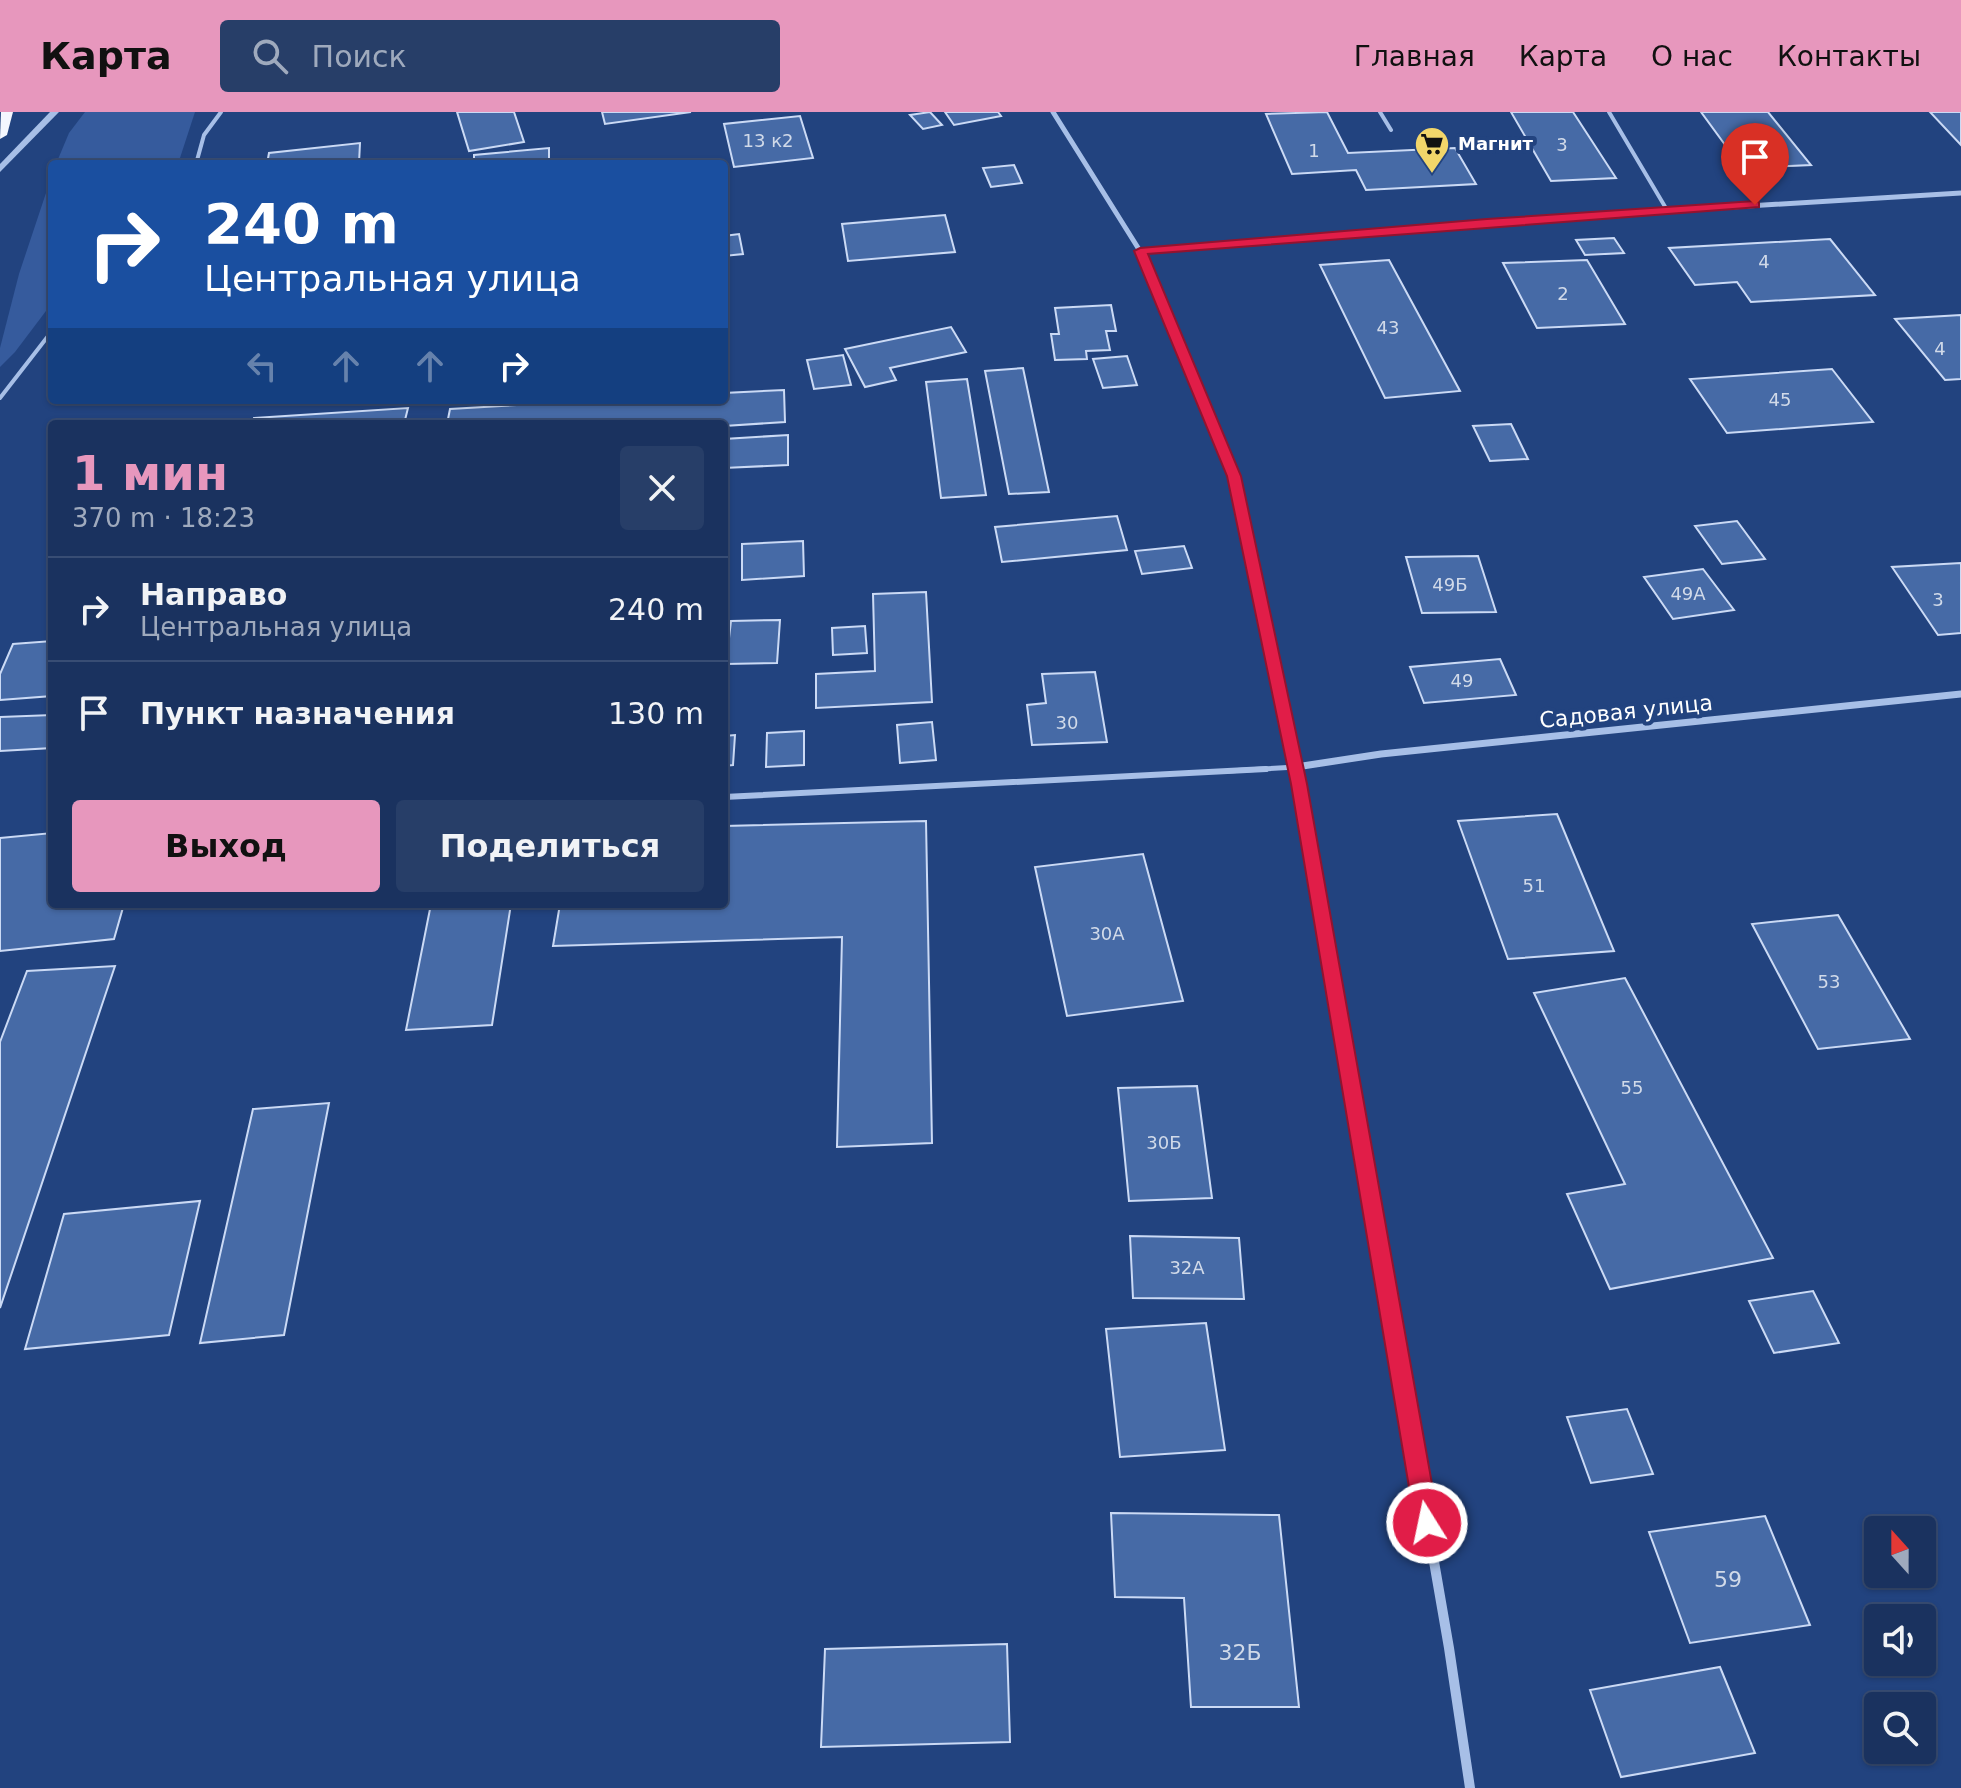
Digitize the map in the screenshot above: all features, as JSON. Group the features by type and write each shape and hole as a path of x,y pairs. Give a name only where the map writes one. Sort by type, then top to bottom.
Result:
{"highway":[{"path":"0,135 7,112"}],"street":[{"path":"0,169 55,112"},
{"path":"1053,112 1140,251 1234,476 1296,767 1449,1648 1470,1788"},
{"path":"1140,251 1667,210 1961,193"},
{"name":"Садовая улица","path":"1296,767 1381,754 1961,694"}],"lane":[{"path":"197,160 204,135 221,112"},
{"path":"1380,112 1391,130"},
{"path":"1609,112 1667,210"},
{"path":"0,398 48,336"},
{"path":"728,797 1296,767"}],"shaded area":[{"path":"85,112 195,112 179,160 58,160 69,133"},
{"path":"48,187 48,308 0,367 0,348 19,274"}],"building":[{"path":"457,112 514,112 524,142 469,151"},
{"path":"602,112 691,112 605,124"},
{"path":"930,112 942,125 923,129 910,115"},
{"path":"945,112 998,112 1001,116 954,125"},
{"path":"1327,112 1348,153 1455,148 1476,184 1366,190 1356,170 1292,174 1266,114"},
{"path":"1511,112 1573,112 1616,178 1551,181"},
{"path":"1701,112 1768,112 1811,165 1742,168"},
{"path":"1930,112 1961,112 1961,145"},
{"path":"800,116 813,158 734,167 724,124"},
{"path":"360,143 359,160 268,160 269,153"},
{"path":"549,148 549,160 474,160 474,155"},
{"path":"1014,165 1022,183 991,187 983,168"},
{"path":"945,215 955,252 848,261 842,224"},
{"path":"739,234 743,254 728,256 728,235"},
{"path":"1614,238 1624,253 1585,255 1576,240"},
{"path":"1830,239 1875,295 1751,302 1737,282 1695,285 1669,248"},
{"path":"1389,260 1460,391 1385,398 1320,265"},
{"path":"1587,260 1625,324 1537,328 1503,263"},
{"path":"1111,305 1116,331 1106,331 1110,350 1086,351 1087,359 1055,360 1051,334 1059,334 1055,308"},
{"path":"1961,315 1961,379 1945,380 1895,319"},
{"path":"951,327 966,352 890,368 896,380 865,387 845,349"},
{"path":"843,355 851,385 814,389 807,360"},
{"path":"1127,356 1137,385 1103,388 1093,359"},
{"path":"1023,368 1049,492 1009,494 985,371"},
{"path":"1832,369 1873,422 1727,433 1690,379"},
{"path":"967,379 986,495 941,498 926,382"},
{"path":"784,390 785,422 728,426 728,420 448,420 450,409 536,404 728,404 728,393"},
{"path":"408,408 405,420 254,418"},
{"path":"1511,424 1528,459 1490,461 1473,426"},
{"path":"788,435 788,465 728,468 728,439"},
{"path":"1117,516 1127,550 1002,562 995,527"},
{"path":"1737,521 1765,559 1722,564 1695,526"},
{"path":"803,541 804,576 742,580 742,544"},
{"path":"1184,546 1192,568 1142,574 1135,551"},
{"path":"1478,556 1496,612 1422,613 1406,557"},
{"path":"1961,563 1961,633 1938,635 1892,567"},
{"path":"1703,569 1734,610 1673,619 1644,577"},
{"path":"926,592 932,702 816,708 816,674 875,671 873,594"},
{"path":"780,620 777,663 728,664 731,621"},
{"path":"865,626 867,653 833,655 832,628"},
{"path":"48,641 48,696 0,700 0,674 13,644"},
{"path":"1500,659 1516,695 1424,703 1410,667"},
{"path":"1095,672 1107,742 1032,745 1027,705 1046,703 1042,674"},
{"path":"48,715 48,748 0,751 0,717"},
{"path":"932,722 936,760 900,763 897,725"},
{"path":"804,731 804,765 766,767 767,733"},
{"path":"735,735 733,765 728,766 728,736"},
{"path":"1557,814 1614,951 1508,959 1458,821"},
{"path":"926,821 932,1143 837,1147 842,937 553,946 559,908 728,908 728,826"},
{"path":"48,833 48,908 123,908 114,939 0,951 0,838"},
{"path":"1143,854 1183,1001 1067,1016 1035,867"},
{"path":"430,908 510,908 492,1025 406,1030"},
{"path":"1838,915 1910,1039 1818,1049 1752,924"},
{"path":"115,966 0,1308 0,1042 27,971"},
{"path":"1625,978 1773,1258 1610,1289 1567,1194 1625,1184 1534,993"},
{"path":"1197,1086 1212,1198 1129,1201 1118,1088"},
{"path":"329,1103 284,1335 200,1343 253,1109"},
{"path":"200,1201 169,1335 25,1349 64,1214"},
{"path":"1130,1236 1239,1238 1244,1299 1133,1298"},
{"path":"1813,1291 1839,1343 1774,1353 1749,1301"},
{"path":"1206,1323 1225,1450 1120,1457 1106,1329"},
{"path":"1627,1409 1653,1474 1591,1483 1567,1417"},
{"path":"1111,1513 1279,1515 1299,1707 1191,1707 1184,1598 1115,1597"},
{"path":"1765,1516 1810,1625 1690,1643 1649,1532"},
{"path":"1007,1644 1010,1742 821,1747 825,1649"},
{"path":"1720,1667 1755,1753 1621,1777 1590,1690"}],"place":[{"name":"Магнит","path":"1432,175"}],"route":[{"path":"1427,1523 1299,784 1234,476 1140,251 1487,222 1755,205"}]}
